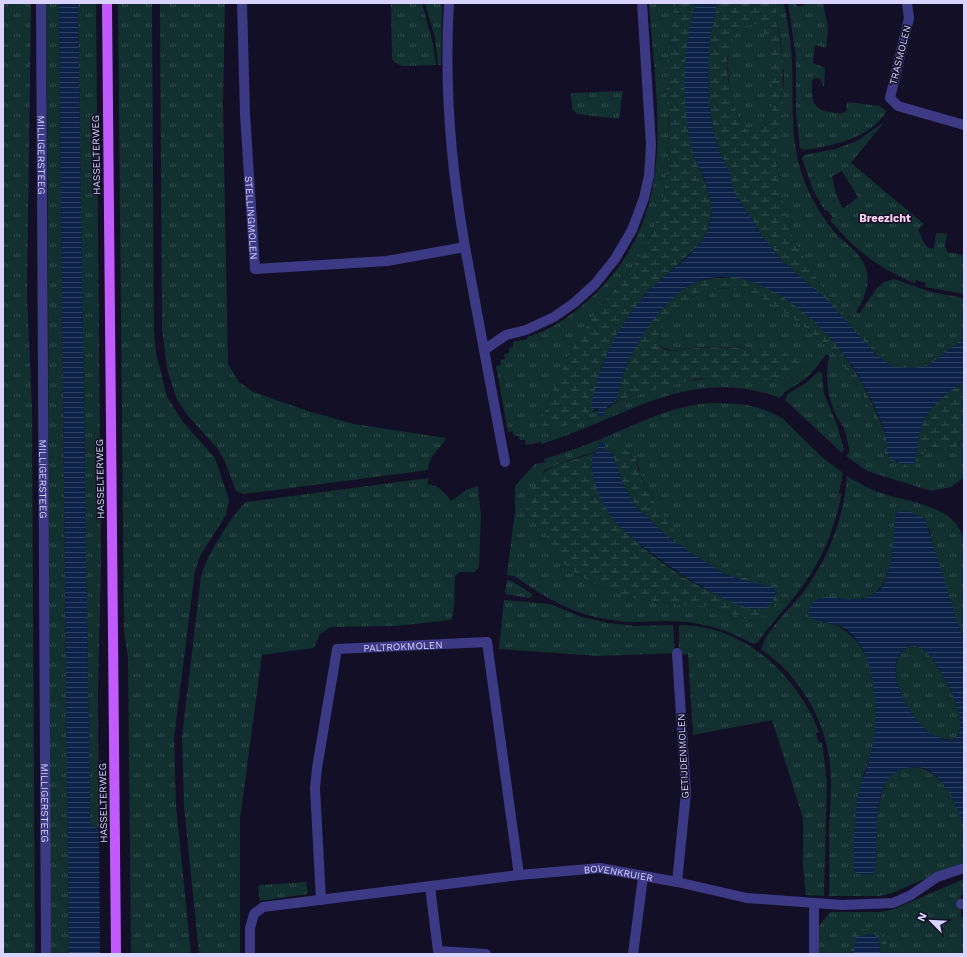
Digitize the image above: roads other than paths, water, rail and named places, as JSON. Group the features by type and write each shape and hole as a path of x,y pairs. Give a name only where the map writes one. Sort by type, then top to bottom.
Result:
{"main road":[{"name":"HASSELTERWEG","path":"107,3 116,954"}],"street":[{"name":"MILLIGERSTEEG","path":"41,3 43,229 43,749 46,954"},
{"name":"STELLINGMOLEN","path":"242,3 245,114 255,269 387,261 465,247"},
{"path":"450,3 447,69 453,164 465,247 505,462"},
{"path":"484,350 506,335 526,330 554,317 574,303 595,284 615,259 632,230 644,198 649,176 651,145 642,3"},
{"name":"TRASMOLEN","path":"907,3 909,18 890,98 898,106 964,125"},
{"name":"PALTROKMOLEN","path":"321,900 315,788 317,768 338,649 487,642 519,875"},
{"name":"GETIJDENMOLEN","path":"677,653 686,793 677,882"},
{"name":"BOVENKRUIER","path":"250,954 250,928 254,914 263,907 519,875 600,868 677,882 747,898 842,905 893,903 911,895 937,877 964,868"},
{"path":"633,954 643,876"},
{"path":"430,887 438,951 486,954"},
{"path":"814,903 814,954"}],"water":[{"path":"59,3 78,3 90,824 99,829 100,954 69,954"},
{"path":"696,3 717,3 710,38 708,64 709,104 713,129 720,153 729,172 734,192 762,236 782,261 827,300 875,354 893,367 914,368 928,366 964,338 964,382 942,398 925,418 919,436 914,464 903,464 889,458 885,434 874,406 860,379 828,335 806,314 781,296 755,283 728,277 701,280 677,294 660,311 639,341 623,374 616,399 609,407 604,409 604,416 598,416 598,409 591,408 594,393 604,363 624,322 652,287 683,261 701,243 707,232 711,219 711,199 690,141 685,107 686,54 688,37"},
{"path":"598,443 605,443 605,450 612,453 623,484 636,507 670,539 721,572 735,578 774,588 776,594 769,606 765,608 751,608 711,592 644,548 617,524 601,500 594,482 592,463 593,454 599,450"},
{"path":"903,511 911,512 925,519 964,642 964,828 951,795 944,784 935,775 926,769 915,767 900,770 891,776 887,781 883,787 880,797 877,818 875,870 871,875 857,874 854,869 856,814 859,790 870,759 874,738 874,685 864,652 855,638 840,626 809,618 808,612 813,602 822,598 865,598 881,588 890,567 896,513","holes":["914,645 925,651 931,657 950,689 959,713 960,724 959,733 953,740 943,739 933,735 924,728 906,703 900,689 896,674 896,661 902,651"]},
{"path":"868,934 875,935 879,940 880,954 854,954 856,937"}],"district":[{"name":"Breezicht","path":"885,218"}]}
